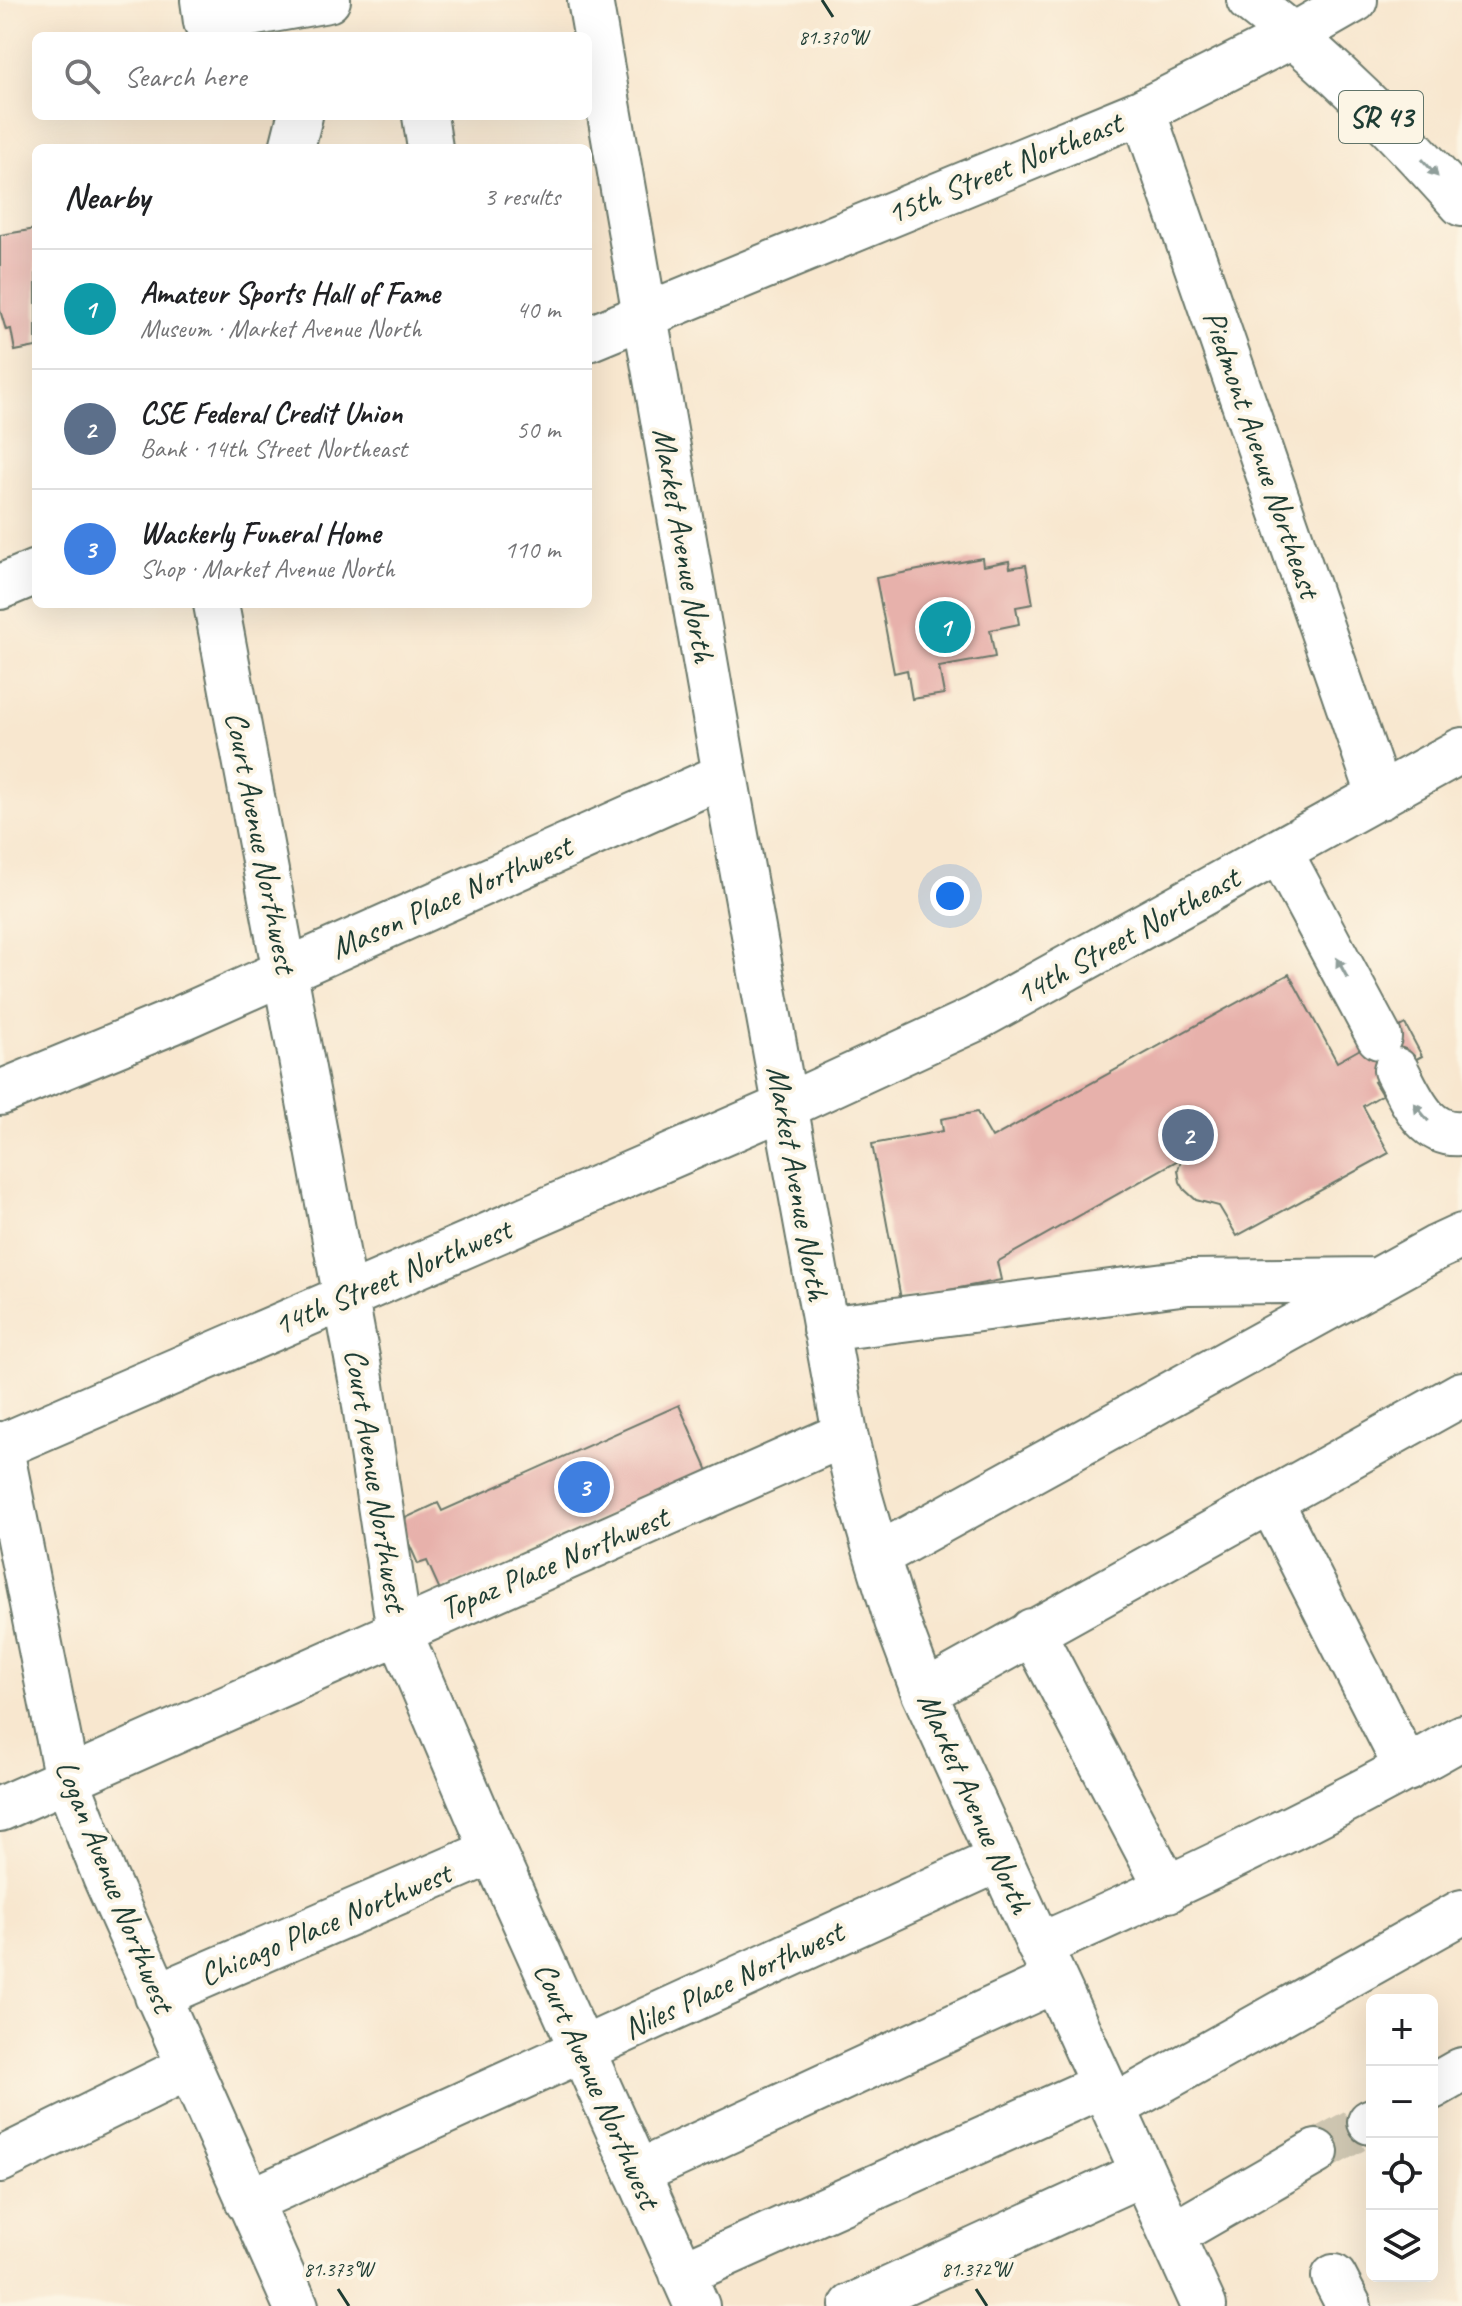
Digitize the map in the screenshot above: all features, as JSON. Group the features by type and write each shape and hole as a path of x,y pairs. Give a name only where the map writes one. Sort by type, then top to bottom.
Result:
{"street":[{"path":"203,0 206,22 328,0"},
{"name":"Market Avenue North","path":"590,0 602,152 643,315 784,1107 859,1494 897,1621 924,1693 1204,2306"},
{"name":"SR 43","path":"1249,0 1346,81 1462,204"},
{"name":"15th Street Northeast","path":"592,337 1143,111 1294,35 1355,0"},
{"name":"Piedmont Avenue Northeast","path":"1143,111 1380,797"},
{"path":"293,144 299,120"},
{"path":"426,120 429,144"},
{"path":"0,587 32,574"},
{"name":"Court Avenue Northwest","path":"217,608 361,1379 399,1631 493,1851 690,2290"},
{"name":"14th Street Northeast","path":"784,1107 975,1019 1462,750"},
{"name":"Mason Place Northwest","path":"0,1093 285,971 725,775"},
{"path":"1280,852 1418,1112 1448,1135 1462,1133"},
{"name":"14th Street Northwest","path":"0,1446 784,1107"},
{"path":"877,1556 1462,1236"},
{"path":"825,1329 1188,1282 1380,1280"},
{"path":"924,1693 1462,1394"},
{"name":"Topaz Place Northwest","path":"0,1809 845,1434"},
{"name":"Logan Avenue Northwest","path":"0,1446 67,1780 105,1877 296,2306"},
{"path":"1270,1500 1407,1769"},
{"path":"1032,1631 1168,1890"},
{"path":"637,2173 1047,1963 1168,1890 1407,1769 1462,1737"},
{"name":"Chicago Place Northwest","path":"157,1996 493,1851"},
{"name":"Niles Place Northwest","path":"248,2202 1000,1859"},
{"path":"690,2290 1108,2096 1462,1912"},
{"path":"0,2160 189,2067"},
{"path":"1438,2084 1462,2070"},
{"path":"1172,2235 1316,2152"},
{"path":"852,2306 1143,2173"}],"building":[{"path":"32,230 32,348 15,351 11,329 6,330 0,310 0,235"},
{"path":"982,558 983,566 1009,561 1010,568 1026,565 1033,604 1016,607 1019,624 990,630 995,657 939,667 944,694 912,699 907,670 894,673 876,578"},
{"path":"1289,974 1337,1062 1405,1024 1422,1056 1374,1082 1382,1095 1363,1106 1389,1153 1237,1236 1219,1206 1196,1200 1185,1190 1178,1170 1182,1158 997,1262 1001,1280 901,1299 872,1144 943,1131 941,1119 977,1112 992,1138"},
{"path":"679,1405 708,1471 440,1590 427,1561 418,1564 399,1521 438,1503 442,1511"}],"tunnel":[{"path":"1316,2152 1366,2124"}],"place":[{"name":"Amateur Sports Hall of Fame","path":"945,627"},
{"name":"CSE Federal Credit Union","path":"1188,1135"},
{"name":"Wackerly Funeral Home","path":"584,1487"}]}
